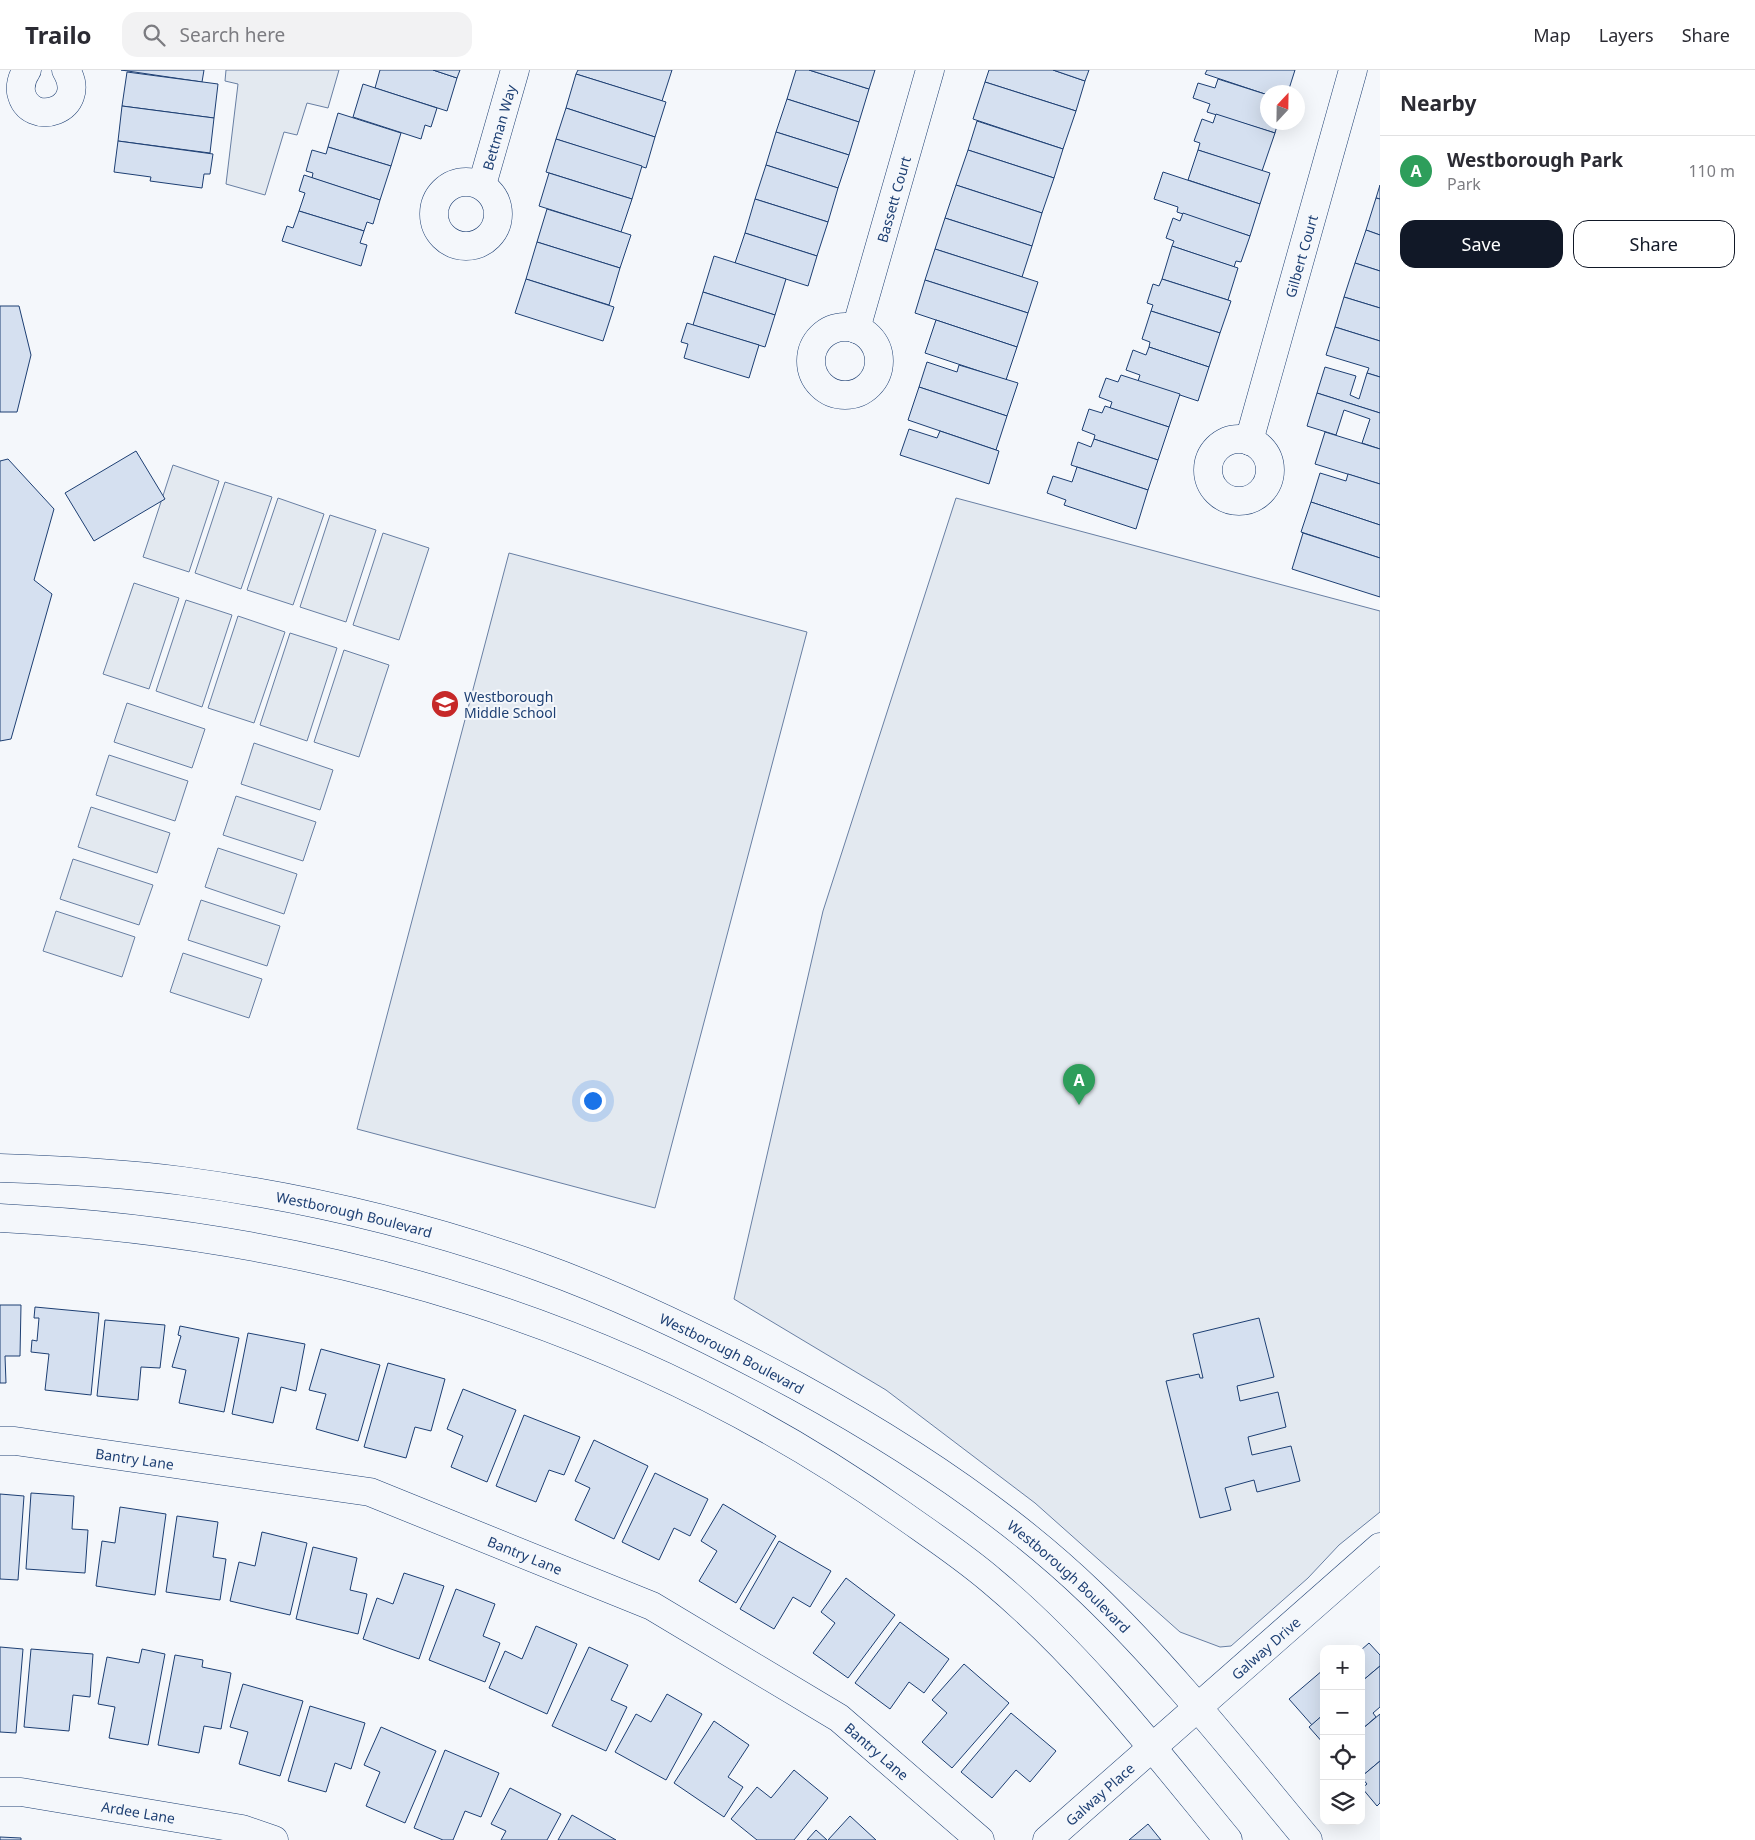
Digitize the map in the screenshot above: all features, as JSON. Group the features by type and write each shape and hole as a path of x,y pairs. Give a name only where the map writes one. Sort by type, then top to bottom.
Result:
{"main road":[{"path":"27,70 20,84 22,94 27,104 34,110 45,112 59,109 70,98 71,78 66,70"},
{"name":"Bettman Way","path":"482,185 516,70"},
{"name":"Bassett Court","path":"856,329 930,70"},
{"name":"Gilbert Court","path":"1249,440 1353,70"},
{"name":"Westborough Boulevard","path":"0,1168 92,1172 184,1181 275,1196 369,1217 456,1240 540,1268 681,1326 830,1404 898,1445 966,1492 1026,1537 1089,1591 1143,1646 1199,1708 1308,1840"},
{"path":"0,1218 174,1232 265,1248 356,1268 441,1290 523,1317 664,1374 731,1408 801,1448 866,1489 992,1580 1051,1634 1105,1691 1228,1840"},
{"name":"Bantry Lane","path":"0,1441 15,1440 370,1492 652,1606 839,1718 980,1840"},
{"name":"Galway Drive","path":"1151,1747 1199,1708 1228,1678 1377,1555"},
{"name":"Galway Place","path":"1047,1840 1151,1747"},
{"name":"Ardee Lane","path":"0,1792 21,1792 242,1829 274,1840"}],"shaded area":[{"path":"226,70 339,70 328,108 307,103 297,135 284,132 265,195 226,184 238,84 225,81"},
{"path":"173,465 219,481 189,572 143,557"},
{"path":"225,482 272,497 241,589 195,573"},
{"path":"278,498 324,514 293,605 247,590"},
{"path":"956,498 1380,611 1380,1512 1339,1545 1308,1578 1231,1646 1220,1647 1180,1632 1035,1503 886,1390 734,1299 823,911"},
{"path":"330,515 376,530 346,622 300,607"},
{"path":"383,533 429,548 399,640 353,625"},
{"path":"509,553 807,632 655,1208 357,1129"},
{"path":"134,583 179,598 149,689 103,674"},
{"path":"186,600 232,615 202,707 156,691"},
{"path":"238,616 285,632 254,723 208,708"},
{"path":"290,633 337,648 307,741 260,725"},
{"path":"344,650 389,665 359,757 314,742"},
{"path":"127,703 205,729 192,768 114,742"},
{"path":"254,743 333,770 320,810 241,784"},
{"path":"109,755 188,781 175,821 96,795"},
{"path":"236,796 316,822 303,861 223,835"},
{"path":"91,807 170,833 157,873 78,847"},
{"path":"218,848 297,874 284,914 205,887"},
{"path":"73,859 153,885 139,925 60,899"},
{"path":"201,900 280,926 267,966 188,940"},
{"path":"56,911 135,937 122,977 43,951"},
{"path":"183,953 262,979 249,1018 170,992"}],"building":[{"path":"121,70 204,70 202,82"},
{"path":"380,70 433,70 457,78 447,111 375,88"},
{"path":"433,70 460,70 457,78"},
{"path":"578,70 672,70 662,101 576,74"},
{"path":"796,70 809,70 869,89 859,122 787,99"},
{"path":"809,70 875,70 869,89"},
{"path":"989,70 1053,70 1085,81 1076,111 985,82"},
{"path":"1053,70 1089,70 1085,81"},
{"path":"1207,70 1295,70 1290,85 1260,85 1260,92 1205,74"},
{"path":"127,72 218,84 214,118 122,106"},
{"path":"576,74 666,102 655,137 566,108"},
{"path":"1218,79 1260,92 1260,128 1207,112 1210,104 1193,98 1198,83 1215,88"},
{"path":"985,82 1076,111 1063,149 973,119"},
{"path":"363,84 437,108 431,127 425,125 421,139 353,117"},
{"path":"787,99 859,122 849,155 776,132"},
{"path":"122,106 214,118 210,153 118,141"},
{"path":"566,108 655,137 646,168 556,139"},
{"path":"338,113 401,133 391,166 328,147"},
{"path":"1216,114 1260,128 1260,130 1275,133 1262,171 1198,150 1200,143 1194,141 1202,119 1213,123"},
{"path":"977,121 1063,149 1054,178 968,150"},
{"path":"1265,130 1276,130 1275,133"},
{"path":"776,132 849,155 838,188 766,165"},
{"path":"556,139 642,166 632,199 546,172"},
{"path":"118,141 213,154 210,174 204,174 202,188 150,181 151,177 114,172"},
{"path":"328,147 391,166 380,200 312,178 313,173 306,171 312,150 326,154"},
{"path":"968,150 1054,178 1042,213 956,185"},
{"path":"1198,150 1270,173 1260,204 1188,180"},
{"path":"766,165 838,188 828,222 755,199"},
{"path":"1163,172 1260,204 1250,236 1177,212 1178,207 1154,199"},
{"path":"549,173 632,199 621,232 539,206"},
{"path":"304,175 380,200 373,224 367,222 364,231 299,211 305,193 299,191"},
{"path":"956,185 1042,213 1032,246 945,218"},
{"path":"1380,185 1380,199 1376,198"},
{"path":"1376,198 1380,199 1380,235 1366,230"},
{"path":"755,199 828,222 817,256 745,233"},
{"path":"547,209 631,235 620,268 537,242"},
{"path":"299,211 364,231 360,243 367,245 361,266 282,241 287,226 293,228"},
{"path":"1183,213 1250,236 1241,262 1236,261 1234,267 1172,246 1174,241 1166,238 1173,218 1180,221"},
{"path":"945,218 1032,246 1022,277 935,249"},
{"path":"1366,230 1380,235 1380,271 1355,263"},
{"path":"745,233 817,256 808,286 735,263"},
{"path":"537,242 620,268 609,305 526,279"},
{"path":"1172,246 1238,268 1228,300 1162,279"},
{"path":"935,249 1038,282 1028,313 925,280"},
{"path":"714,256 786,279 775,315 703,292"},
{"path":"1355,263 1380,271 1380,308 1344,297"},
{"path":"526,279 614,307 603,341 515,313"},
{"path":"1162,279 1231,301 1220,333 1151,311 1153,305 1147,303 1153,284 1159,286"},
{"path":"925,280 1028,313 1017,347 915,313"},
{"path":"703,292 775,315 765,347 693,325"},
{"path":"1344,297 1380,308 1380,341 1335,327"},
{"path":"0,306 19,306 31,355 17,412 0,412"},
{"path":"1151,311 1220,333 1209,367 1149,347 1150,342 1142,339"},
{"path":"936,320 1017,347 1006,380 925,353"},
{"path":"687,323 759,345 749,378 684,358 688,344 681,342"},
{"path":"1335,327 1380,341 1380,377 1367,373 1369,368 1326,355"},
{"path":"1149,347 1209,367 1198,401 1138,381 1140,375 1126,370 1133,350 1146,355"},
{"path":"927,362 957,372 959,365 1018,383 1007,416 919,387"},
{"path":"1325,367 1356,376 1350,395 1359,399 1367,373 1380,377 1380,413 1317,393"},
{"path":"1121,375 1180,394 1169,427 1110,408 1112,402 1099,397 1106,378 1118,382"},
{"path":"919,387 1007,416 996,450 908,420"},
{"path":"1317,393 1380,413 1380,449 1362,443 1370,419 1344,410 1336,435 1307,426"},
{"path":"1105,406 1169,427 1158,460 1094,439 1095,435 1082,430 1089,409 1102,413"},
{"path":"909,429 937,438 940,431 999,451 989,484 900,455"},
{"path":"1325,432 1380,449 1380,484 1315,464"},
{"path":"1094,439 1158,460 1148,490 1071,465 1078,442 1091,447"},
{"path":"136,451 165,499 94,541 65,493"},
{"path":"8,459 54,509 34,580 52,594 11,739 0,741 0,461"},
{"path":"1077,467 1148,490 1136,529 1064,505 1066,500 1047,493 1053,476 1072,482"},
{"path":"1320,473 1346,481 1348,474 1380,484 1380,525 1311,502"},
{"path":"1311,502 1380,525 1380,558 1301,532"},
{"path":"1303,533 1380,558 1380,597 1292,569"},
{"path":"0,1305 21,1305 20,1356 5,1356 6,1383 0,1383"},
{"path":"35,1307 99,1313 91,1395 45,1390 49,1354 31,1352 32,1340 37,1341 39,1318 34,1318"},
{"path":"1259,1318 1274,1377 1237,1386 1240,1401 1278,1392 1286,1427 1248,1437 1252,1455 1291,1446 1300,1481 1257,1492 1254,1480 1225,1488 1231,1510 1200,1518 1166,1381 1199,1374 1200,1378 1203,1378 1193,1334"},
{"path":"105,1320 165,1325 160,1368 141,1367 138,1400 97,1396"},
{"path":"180,1326 239,1338 224,1412 179,1403 186,1370 172,1367 181,1336 178,1335"},
{"path":"248,1333 305,1344 296,1391 281,1387 273,1423 232,1414"},
{"path":"321,1349 380,1365 358,1441 316,1429 326,1394 309,1390"},
{"path":"388,1363 445,1379 431,1431 415,1427 406,1458 364,1447"},
{"path":"463,1389 516,1410 487,1482 451,1467 463,1436 447,1429"},
{"path":"524,1415 580,1437 564,1475 549,1470 536,1502 496,1486"},
{"path":"594,1440 648,1466 614,1539 575,1520 590,1488 575,1481"},
{"path":"655,1473 708,1499 690,1536 674,1528 659,1560 622,1542"},
{"path":"31,1493 74,1496 72,1529 88,1530 85,1573 26,1569"},
{"path":"0,1494 24,1496 18,1580 0,1579"},
{"path":"723,1504 776,1536 736,1603 699,1581 717,1551 701,1541"},
{"path":"120,1507 166,1514 155,1595 96,1586 102,1541 115,1543"},
{"path":"177,1516 218,1522 213,1557 226,1559 220,1600 166,1592"},
{"path":"262,1532 307,1543 290,1615 230,1601 239,1562 255,1566"},
{"path":"779,1541 831,1571 810,1607 793,1597 774,1629 740,1609"},
{"path":"313,1547 357,1558 350,1590 367,1594 358,1634 296,1619"},
{"path":"404,1573 444,1586 419,1659 363,1639 377,1598 393,1604"},
{"path":"846,1578 895,1615 848,1678 813,1653 835,1623 821,1612"},
{"path":"456,1589 495,1604 483,1636 500,1643 485,1682 429,1660"},
{"path":"900,1622 949,1659 924,1693 909,1682 890,1709 855,1683"},
{"path":"536,1626 577,1644 547,1714 489,1688 505,1651 522,1659"},
{"path":"1369,1643 1380,1655 1380,1666 1365,1679 1365,1646"},
{"path":"0,1647 23,1649 16,1733 0,1732"},
{"path":"589,1647 628,1665 611,1700 627,1707 606,1751 552,1726"},
{"path":"31,1649 93,1654 90,1697 73,1695 69,1731 24,1727"},
{"path":"142,1649 165,1654 148,1745 109,1738 115,1707 98,1704 107,1657 139,1663"},
{"path":"175,1655 203,1660 202,1667 231,1673 221,1729 204,1726 199,1753 158,1745"},
{"path":"964,1664 1009,1703 952,1768 922,1742 947,1713 932,1700"},
{"path":"1380,1666 1380,1707 1373,1713 1376,1717 1365,1727 1365,1690 1365,1679"},
{"path":"1320,1673 1320,1718 1312,1725 1289,1699"},
{"path":"243,1684 303,1701 280,1776 239,1764 248,1732 230,1727"},
{"path":"667,1694 702,1714 666,1780 615,1752 636,1714 651,1722"},
{"path":"310,1706 365,1723 351,1769 335,1763 326,1792 288,1781"},
{"path":"1011,1713 1056,1751 1030,1782 1016,1770 992,1798 961,1772"},
{"path":"1380,1714 1380,1761 1365,1774 1365,1735 1365,1727"},
{"path":"1320,1717 1320,1739 1309,1727"},
{"path":"714,1721 749,1745 728,1777 743,1787 724,1817 674,1783"},
{"path":"381,1727 436,1751 405,1823 366,1806 380,1772 364,1765"},
{"path":"445,1750 499,1773 481,1817 465,1811 453,1840 443,1840 414,1828"},
{"path":"1380,1761 1380,1803 1377,1806 1365,1792 1365,1786 1367,1784 1365,1782 1365,1774"},
{"path":"794,1770 828,1798 794,1840 757,1840 731,1819 757,1787 771,1798"},
{"path":"510,1788 561,1814 547,1840 501,1840 506,1831 491,1824"},
{"path":"572,1815 616,1840 558,1840"},
{"path":"850,1816 876,1840 828,1840"},
{"path":"1148,1824 1161,1840 1129,1840"},
{"path":"816,1830 827,1840 807,1840"},
{"path":"0,1837 21,1838 21,1840 0,1840"}],"place":[{"name":"Westborough Middle School","path":"445,704"},
{"name":"Westborough Park","path":"1079,1105"}]}
